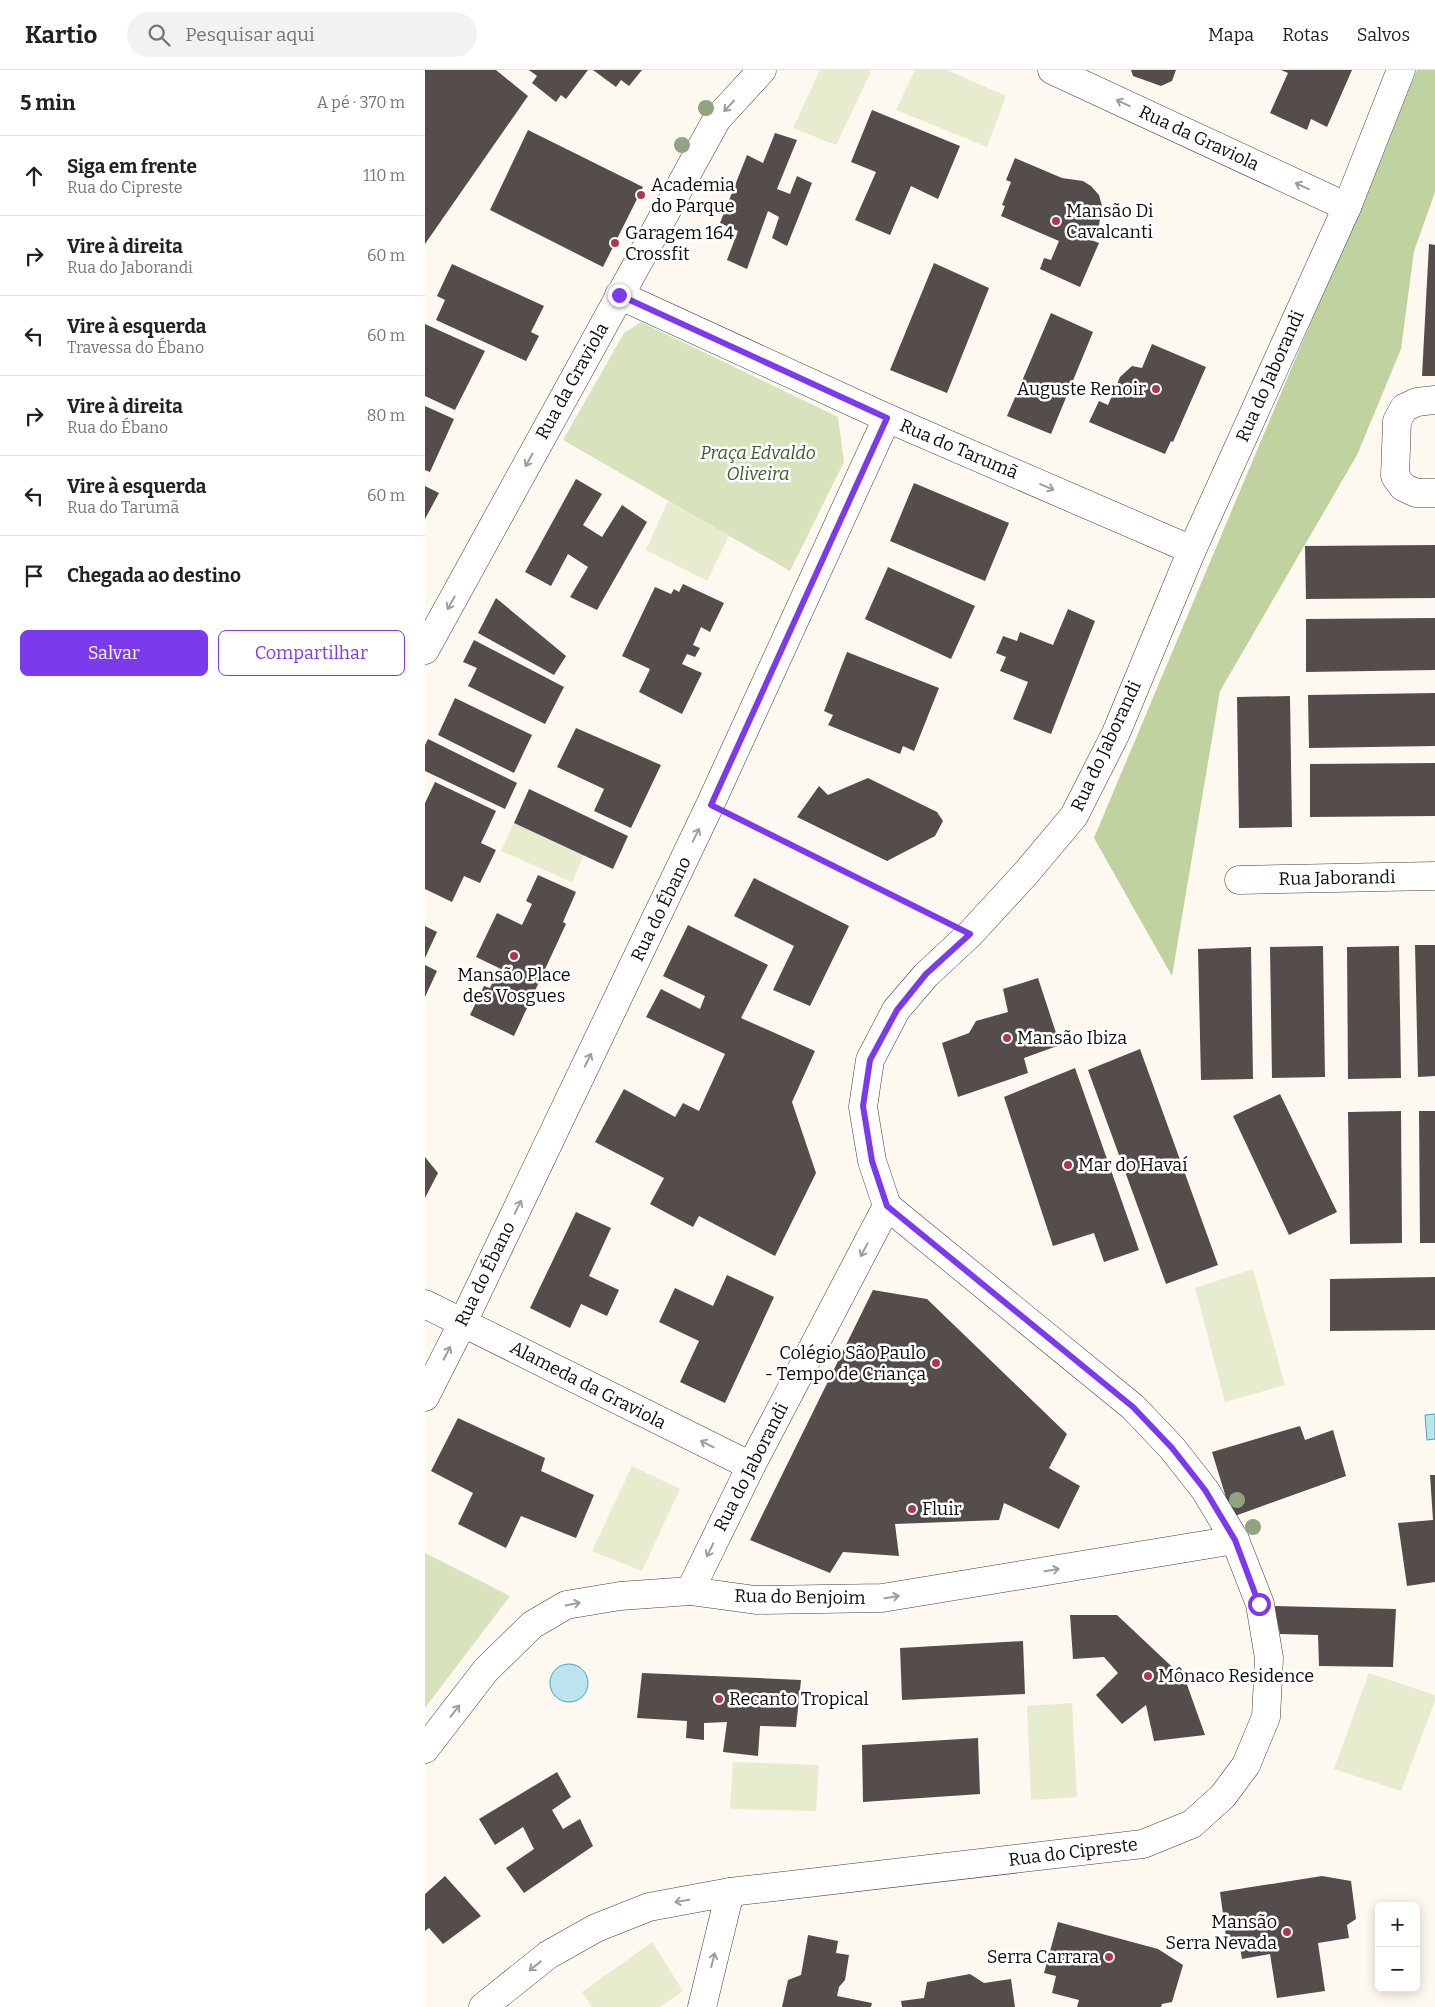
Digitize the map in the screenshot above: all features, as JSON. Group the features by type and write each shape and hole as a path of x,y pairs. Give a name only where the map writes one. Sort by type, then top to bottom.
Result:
{"street":[{"name":"Rua da Graviola","path":"425,650 717,119 762,70"},
{"name":"Rua da Graviola","path":"1053,70 1347,207"},
{"name":"Rua do Jaborandi","path":"690,1591 751,1466 887,1206 872,1161 863,1106 870,1060 897,1010 926,974 970,934 1027,872 1074,816 1115,733 1192,550 1347,207 1401,70"},
{"name":"Rua do Tarumã","path":"619,295 887,418 1192,550"},
{"path":"1435,400 1417,402 1404,408 1397,421 1395,476 1403,487 1416,493 1435,493"},
{"name":"Rua do Ébano","path":"425,1397 463,1322 711,805 887,418"},
{"name":"Rua Jaborandi","path":"1239,880 1435,876"},
{"name":"Rua do Cipreste","path":"483,2007 548,1955 595,1928 649,1907 730,1892 1143,1844 1192,1824 1223,1796 1246,1765 1266,1717 1269,1658 1259,1604 1235,1540 1205,1490 1172,1448 1133,1407 887,1206"},
{"name":"Alameda da Graviola","path":"425,1304 751,1466"},
{"name":"Rua do Benjoim","path":"425,1749 486,1670 532,1625 565,1605 620,1596 690,1591 756,1600 882,1598 1235,1540"},
{"path":"702,2007 730,1892"}],"path":[{"path":"711,805 970,934"}],"green space":[{"path":"820,70 868,70 871,72 836,145 793,128"},
{"path":"915,70 947,70 1006,96 987,147 896,110"},
{"path":"1417,70 1435,70 1435,192 1414,251 1401,349 1357,455 1220,691 1172,976 1094,838"},
{"name":"Praça Edvaldo Oliveira","path":"641,322 838,417 844,462 790,571 563,440 624,333"},
{"path":"668,501 729,536 707,581 646,550"},
{"path":"514,823 584,855 572,882 501,851"},
{"path":"1253,1269 1285,1385 1225,1402 1195,1288"},
{"path":"632,1466 680,1489 642,1571 592,1551"},
{"path":"425,1553 510,1596 425,1708"},
{"path":"1369,1673 1435,1695 1435,1701 1401,1791 1334,1769"},
{"path":"1072,1703 1077,1797 1031,1800 1027,1706"},
{"path":"733,1762 819,1765 816,1811 730,1809"},
{"path":"652,1942 683,1991 660,2007 592,2007 582,1992"}],"water":[{"path":"1435,1414 1435,1439 1427,1440 1425,1415"},
{"path":"569,1664 583,1669 588,1683 583,1697 569,1702 555,1697 550,1683 555,1669"}],"building":[{"path":"425,70 496,70 528,96 425,244"},
{"path":"529,70 588,70 566,99 561,95 556,102 532,83 537,76"},
{"path":"593,70 642,70 629,86 621,80 616,87"},
{"path":"1131,70 1176,70 1172,81 1161,86 1133,76"},
{"path":"1281,70 1352,70 1327,127 1311,119 1307,130 1270,113 1288,73"},
{"path":"872,110 960,146 938,199 911,186 890,235 855,220 876,172 851,162"},
{"path":"528,130 643,187 603,267 490,210"},
{"path":"775,133 797,140 777,189 790,194 797,176 812,183 787,246 772,238 779,217 768,211 747,269 727,260 738,231 720,223 747,155 763,163"},
{"name":"Mansão Di Cavalcanti","path":"1015,158 1062,178 1083,181 1091,186 1099,195 1102,206 1099,225 1086,238 1099,243 1080,287 1040,269 1044,258 1051,260 1059,241 1001,216 1005,206 1002,205 1011,182 1006,180"},
{"path":"1429,244 1435,245 1435,376 1422,376"},
{"path":"934,263 989,288 947,393 890,370"},
{"path":"452,264 544,306 531,332 539,336 526,361 436,320 445,300 437,296"},
{"path":"1051,313 1093,332 1051,434 1007,416"},
{"path":"425,324 485,351 455,410 425,396"},
{"name":"Auguste Renoir","path":"1152,344 1206,367 1173,442 1171,441 1165,454 1089,422 1099,401 1108,405 1120,377 1132,366 1142,368"},
{"path":"425,406 454,419 430,472 425,470"},
{"path":"576,479 602,494 583,525 602,537 622,505 647,522 597,610 570,597 588,567 568,554 551,586 525,572"},
{"path":"914,483 1009,523 985,581 890,541"},
{"path":"425,486 439,493 425,519"},
{"path":"1435,545 1435,598 1306,599 1305,546"},
{"path":"888,567 975,606 951,659 865,619"},
{"path":"683,584 724,603 710,632 701,627 693,645 700,648 695,657 687,654 682,664 702,673 682,714 639,692 650,669 622,656 655,587 671,594 674,589 679,592"},
{"path":"496,598 566,656 554,675 478,633"},
{"path":"1068,609 1095,621 1051,734 1013,719 1028,682 1000,671 1006,657 996,653 1003,636 1017,641 1020,632 1053,645"},
{"path":"1435,618 1435,670 1306,672 1306,619"},
{"path":"474,640 564,687 545,724 468,686 477,668 463,662"},
{"path":"847,652 939,688 914,751 903,746 900,754 828,725 833,715 824,711"},
{"path":"1435,693 1435,746 1309,748 1308,695"},
{"path":"1290,696 1292,827 1239,828 1237,697"},
{"path":"455,698 532,735 514,773 438,735"},
{"path":"576,728 661,765 631,828 594,811 604,789 557,767"},
{"path":"428,739 517,783 505,809 425,771 425,745"},
{"path":"1435,763 1435,816 1310,817 1310,764"},
{"path":"868,778 937,812 943,821 935,836 887,861 797,817 819,786 828,795"},
{"path":"435,782 496,811 481,843 496,850 480,883 464,876 452,902 425,889 425,803"},
{"path":"529,789 628,836 613,869 514,823"},
{"name":"Mansão Place des Vosgues","path":"538,875 576,892 563,922 566,924 514,1036 470,1015 484,986 490,988 499,968 476,957 497,913 522,925 532,904 526,901"},
{"path":"754,878 849,926 810,1006 773,990 794,946 734,916"},
{"path":"688,925 768,965 741,1018 815,1051 792,1102 816,1173 775,1256 699,1216 693,1227 650,1204 664,1178 595,1142 624,1089 675,1117 683,1103 699,1111 725,1054 646,1017 661,989 700,1009 705,996 663,976"},
{"path":"425,926 437,932 425,958"},
{"path":"1415,945 1435,945 1435,1076 1418,1077"},
{"path":"1323,946 1325,1077 1272,1078 1270,947"},
{"path":"1399,946 1401,1078 1348,1079 1347,947"},
{"path":"1251,947 1253,1079 1201,1080 1198,949"},
{"path":"425,965 437,971 425,997"},
{"name":"Mansão Ibiza","path":"1038,978 1060,1045 1024,1058 1028,1073 958,1097 942,1043 969,1033 976,1021 1008,1012 1003,989"},
{"path":"1140,1049 1218,1265 1166,1284 1088,1070"},
{"name":"Mar do Havaí","path":"1075,1068 1139,1250 1104,1262 1094,1233 1053,1246 1004,1097"},
{"path":"1280,1094 1337,1212 1289,1235 1233,1116"},
{"path":"1401,1111 1402,1243 1350,1244 1348,1112"},
{"path":"1419,1111 1435,1111 1435,1243 1420,1243"},
{"path":"425,1157 438,1173 425,1198"},
{"path":"576,1212 611,1228 589,1276 619,1290 607,1316 581,1304 570,1328 530,1308"},
{"path":"727,1275 774,1297 725,1403 680,1382 699,1341 659,1322 675,1288 713,1306"},
{"path":"1435,1277 1435,1330 1330,1331 1330,1279"},
{"name":"Colégio São Paulo - Tempo de Criança","path":"873,1290 927,1299 1067,1434 1049,1468 1080,1486 1059,1529 1004,1503 999,1520 895,1524 899,1556 843,1552 830,1573 750,1540"},
{"path":"458,1418 545,1458 541,1471 594,1495 576,1538 521,1516 506,1548 458,1524 473,1493 431,1471"},
{"path":"1300,1426 1305,1440 1333,1430 1346,1476 1232,1517 1212,1452"},
{"path":"1430,1475 1435,1475 1435,1582 1407,1586 1398,1523 1433,1520"},
{"path":"1274,1606 1396,1609 1393,1667 1319,1666 1318,1635 1280,1634"},
{"name":"Mônaco Residence","path":"1070,1615 1117,1615 1185,1679 1205,1735 1154,1741 1146,1705 1122,1724 1096,1695 1118,1673 1104,1657 1073,1659"},
{"path":"1023,1641 1025,1694 902,1700 900,1648"},
{"name":"Recanto Tropical","path":"642,1673 801,1680 796,1727 760,1726 758,1756 723,1752 727,1722 704,1723 704,1740 686,1738 687,1721 637,1718"},
{"path":"978,1738 980,1794 863,1802 862,1745"},
{"path":"557,1772 571,1797 552,1810 563,1829 580,1819 593,1846 524,1893 506,1868 534,1849 523,1827 495,1845 479,1819"},
{"path":"445,1876 481,1916 443,1944 429,1928 425,1931 425,1894"},
{"name":"Mansão Serra Nevada","path":"1322,1876 1351,1881 1356,1919 1347,1925 1349,1938 1318,1943 1325,1991 1277,1998 1270,1954 1242,1959 1239,1941 1227,1944 1220,1892"},
{"name":"Serra Carrara","path":"1058,1922 1158,1949 1183,1965 1172,2002 1162,2004 1161,2007 1077,2007 1079,2000 1052,1993 1056,1976 1044,1973"},
{"path":"808,1935 838,1941 836,1953 849,1955 845,1980 839,1987 837,1996 872,2003 871,2007 782,2007 788,1980 801,1975"},
{"path":"970,1974 984,1983 1011,1979 1015,2007 902,2007 901,2001 924,1998 927,1982"}],"place":[{"name":"Academia do Parque","path":"641,195"},
{"name":"Mansão Di Cavalcanti","path":"1056,221"},
{"name":"Garagem 164 Crossfit","path":"615,243"},
{"name":"Auguste Renoir","path":"1156,389"},
{"name":"Mansão Place des Vosgues","path":"514,956"},
{"name":"Mansão Ibiza","path":"1007,1038"},
{"name":"Mar do Havaí","path":"1068,1165"},
{"name":"Colégio São Paulo - Tempo de Criança","path":"936,1363"},
{"name":"Fluir","path":"912,1509"},
{"name":"Mônaco Residence","path":"1148,1676"},
{"name":"Recanto Tropical","path":"719,1699"},
{"name":"Mansão Serra Nevada","path":"1287,1932"},
{"name":"Serra Carrara","path":"1109,1957"}],"route":[{"path":"619,295 887,418 711,805 970,934 926,974 897,1010 870,1060 863,1106 872,1161 887,1206 1133,1407 1172,1448 1205,1490 1235,1540 1259,1604"}]}
